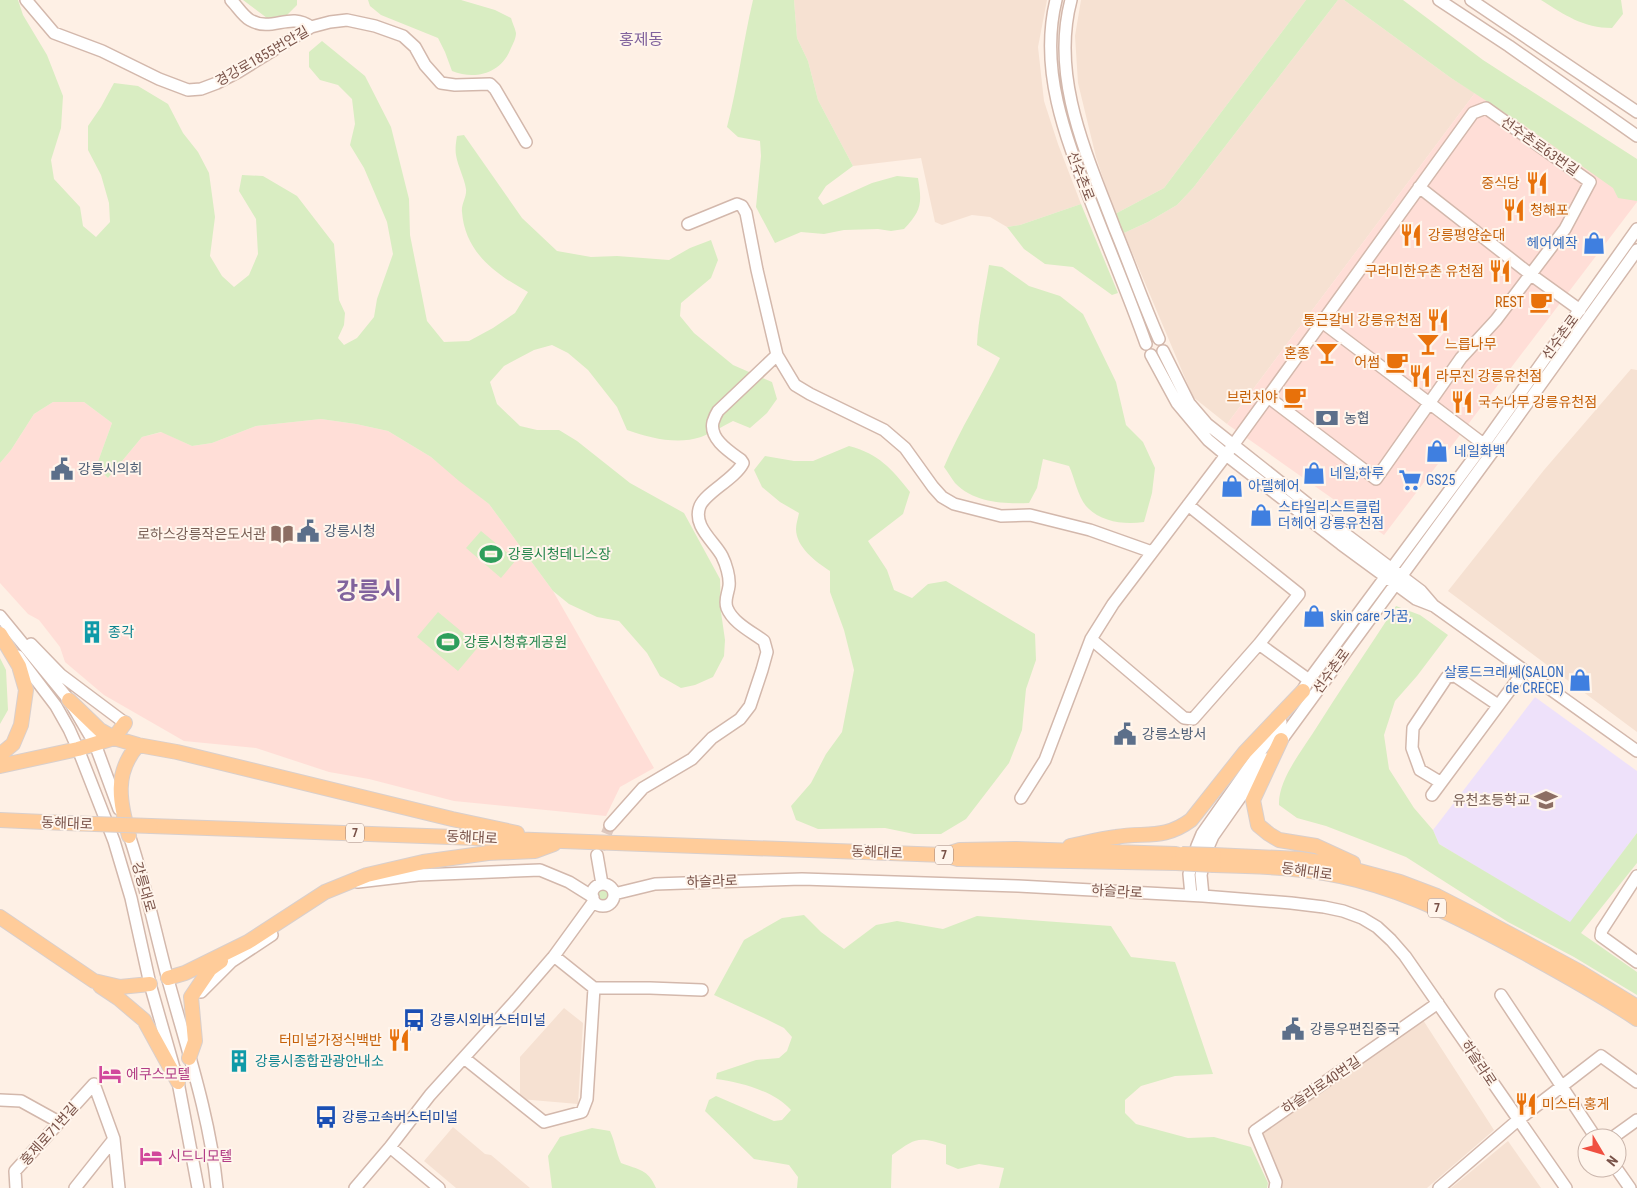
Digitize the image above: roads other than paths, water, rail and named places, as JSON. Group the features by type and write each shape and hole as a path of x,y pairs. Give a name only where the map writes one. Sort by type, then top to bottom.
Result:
{"main road":[{"path":"0,755 13,744 21,725 26,690 19,666 1,626"},
{"path":"1043,851 1117,836 1161,834 1172,832 1181,827 1191,820 1245,752 1306,686"},
{"path":"69,700 100,730 114,738"},
{"path":"114,738 125,723"},
{"path":"0,766 78,749 114,738 142,740 177,752 452,819 559,842"},
{"path":"129,836 121,806 121,782 128,756 142,740"},
{"path":"1281,740 1253,800 1258,824 1279,840 1316,846 1391,879"},
{"name":"동해대로","path":"0,820 944,855 958,859 1176,858"},
{"path":"190,1058 195,1041 191,997 210,969 325,892 367,875 423,862 488,853 535,851 559,842"},
{"name":"동해대로","path":"944,855 960,850 1015,849 1214,860 1300,860 1338,865 1391,879 1437,896 1478,916 1580,972 1637,1007"},
{"name":"동해대로","path":"1214,860 1320,872 1357,880 1414,897 1475,926 1578,982 1637,1018"},
{"path":"0,917 118,998 144,1020 178,1082"},
{"path":"168,978 185,973 248,942"},
{"path":"94,981 120,986 150,984"}],"street":[{"name":"경강로1855번안길","path":"26,0 54,33 102,51 159,79 188,90 201,89 217,83 311,27 347,20 374,26 403,36 414,47 425,65 441,83 455,86 490,84 495,89 526,142"},
{"path":"230,0 250,20 263,25 275,25 292,20 303,21 311,27"},
{"name":"선수촌로","path":"1056,0 1052,38 1052,69 1056,98 1070,150 1148,350 1177,403 1208,440 1230,450"},
{"name":"선수촌로","path":"1070,0 1066,38 1066,68 1069,95 1083,145 1159,339"},
{"path":"1439,0 1509,46 1637,138"},
{"path":"1471,0 1636,110"},
{"name":"선수촌로63번길","path":"1230,450 1472,113 1486,108 1590,182 1565,229 1530,274"},
{"path":"1419,188 1530,274 1580,310"},
{"path":"688,224 737,204 742,206 746,213 777,355 795,385 884,430 905,448 933,487 942,496 954,504 1001,516 1030,515 1090,530 1152,552"},
{"name":"선수촌로","path":"1197,896 1206,852 1213,836 1484,444 1637,229"},
{"name":"선수촌로","path":"1197,896 1189,874 1202,834 1306,686 1494,451 1637,250"},
{"path":"1268,397 1376,479 1462,358 1496,320 1530,274"},
{"path":"1322,322 1494,451"},
{"path":"1151,339 1159,339 1163,344 1163,350 1158,355 1148,350 1151,339"},
{"name":"선수촌로","path":"1163,350 1189,403 1230,450 1394,576"},
{"path":"610,825 643,788 692,759 712,738 740,719 750,706 767,652 764,641 735,619 728,609 726,600 730,579 722,556 712,544 699,522 698,514 700,505 736,473 743,463 713,433 713,423 718,411 777,355"},
{"path":"1021,798 1045,760 1091,639 1152,552 1230,450"},
{"path":"1091,639 1184,718 1193,718 1259,644 1299,594 1188,505"},
{"path":"1394,576 1422,591 1434,606 1637,751"},
{"path":"1,626 26,638 61,675 125,723"},
{"name":"강릉대로","path":"1,626 69,700 95,744 129,836 147,894 214,1158 217,1188"},
{"name":"강릉대로","path":"1,626 56,706 78,749 117,851 131,898 150,984 178,1082 198,1188"},
{"name":"선수촌로","path":"1259,644 1306,686"},
{"path":"1432,794 1524,671"},
{"path":"1440,782 1420,770 1412,748 1413,728 1447,677 1455,676 1498,705"},
{"path":"597,855 602,884"},
{"path":"191,1002 230,962 323,900 356,882 418,876 540,870 569,882 601,906 613,901 614,894 608,886 602,884"},
{"path":"1637,876 1602,930 1601,936 1637,962"},
{"name":"하슬라로","path":"614,894 655,884 802,879 1018,886 1197,896 1324,907 1343,911 1362,918 1377,927 1405,956 1566,1188"},
{"path":"355,1188 390,1147 430,1095 554,956 593,899 594,890 602,884"},
{"path":"325,892 345,887"},
{"path":"0,925 137,1014"},
{"path":"554,956 594,988 702,990"},
{"path":"150,984 168,978"},
{"path":"464,1058 544,1122 582,1112 587,1099 594,988"},
{"path":"1501,995 1589,1128"},
{"name":"하슬라로40번길","path":"1275,1188 1276,1182 1255,1131 1438,1003"},
{"path":"1439,1188 1518,1120 1601,1056 1637,1082"},
{"name":"홍제로71번길","path":"16,1188 15,1171 94,1084 114,1139"},
{"path":"0,1100 21,1101 59,1122"},
{"path":"1626,1128 1637,1120"},
{"path":"75,1188 114,1139"},
{"path":"114,1139 119,1188"},
{"path":"390,1147 439,1188"}],"tunnel":[{"path":"600,849 610,825"}],"place":[{"name":"중식당","path":"1537,183"},
{"name":"청해포","path":"1514,210"},
{"name":"강릉평양순대","path":"1411,235"},
{"name":"헤어예작","path":"1594,243"},
{"name":"구라미한우촌 유천점","path":"1500,271"},
{"name":"REST","path":"1541,302"},
{"name":"통근갈비 강릉유천점","path":"1438,320"},
{"name":"느릅나무","path":"1428,344"},
{"name":"혼종","path":"1327,353"},
{"name":"어썸","path":"1397,362"},
{"name":"라무진 강릉유천점","path":"1420,376"},
{"name":"브런치야","path":"1295,397"},
{"name":"국수나무 강릉유천점","path":"1462,402"},
{"name":"농협","path":"1327,418"},
{"name":"네일화백","path":"1437,451"},
{"name":"강릉시의회","path":"62,469"},
{"name":"네일,하루","path":"1314,473"},
{"name":"GS25","path":"1410,480"},
{"name":"아델헤어","path":"1232,486"},
{"name":"스타일리스트클럽 더헤어 강릉유천점","path":"1261,515"},
{"name":"강릉시청","path":"308,531"},
{"name":"로하스강릉작은도서관","path":"282,534"},
{"name":"강릉시청테니스장","path":"491,554"},
{"name":"skin care 가꿈,","path":"1314,616"},
{"name":"종각","path":"92,632"},
{"name":"강릉시청휴게공원","path":"448,642"},
{"name":"살롱드크레쎄(SALON de CRECE)","path":"1580,680"},
{"name":"강릉소방서","path":"1125,734"},
{"name":"유천초등학교","path":"1546,800"},
{"name":"강릉시외버스터미널","path":"414,1020"},
{"name":"강릉우편집중국","path":"1293,1029"},
{"name":"터미널가정식백반","path":"399,1040"},
{"name":"강릉시종합관광안내소","path":"239,1061"},
{"name":"에쿠스모텔","path":"110,1074"},
{"name":"미스터 홍게","path":"1526,1104"},
{"name":"강릉고속버스터미널","path":"326,1117"},
{"name":"시드니모텔","path":"151,1156"}],"district":[{"name":"홍제동","path":"641,39"},
{"name":"강릉시","path":"369,591"}]}
